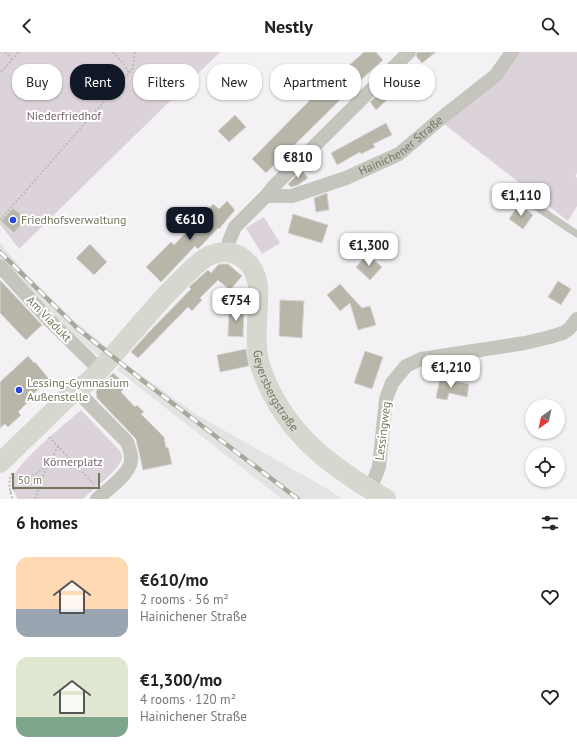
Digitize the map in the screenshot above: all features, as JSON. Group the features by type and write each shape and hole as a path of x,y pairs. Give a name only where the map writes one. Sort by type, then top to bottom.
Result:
{"main road":[{"path":"0,463 39,425 100,370 170,291 202,260 218,253 227,252"},
{"name":"Geyersbergstraße","path":"227,252 244,258 254,273 258,283 256,342 258,358 270,390 279,405 293,426 308,444 321,456 338,470 378,494"}],"street":[{"path":"227,252 229,241 235,227 274,186 409,52"},
{"name":"Hainichener Straße","path":"266,196 292,196 346,178 399,154 496,75 512,52"},
{"name":"Am Viadukt","path":"0,266 49,320 100,370"},
{"name":"Lessingweg","path":"378,494 379,467 386,399 392,384 406,366 421,359 525,343 550,337 563,333 569,329 577,319"},
{"path":"77,391 127,442 131,453 131,463 105,496"}],"lane":[{"path":"532,204 577,234"}],"path":[{"path":"5,52 12,59"},
{"path":"1,72 19,52"},
{"path":"113,52 124,64 129,73"},
{"path":"0,220 132,70 135,52"},
{"path":"39,425 105,496"},
{"path":"35,499 48,464 58,447"},
{"path":"10,493 48,464"}],"shaded area":[{"path":"0,243 23,270 73,320 109,349 102,359 71,333 8,269 0,259"},
{"path":"123,362 197,415 343,499 282,499 117,370"}],"green space":[{"name":"Niederfriedhof","path":"0,52 220,52 199,73 199,64 133,64 133,100 171,100 19,249 0,224"},
{"path":"512,52 577,52 577,173 575,176 577,178 577,206 568,221 439,120"},
{"path":"264,217 280,243 262,254 246,228"},
{"name":"Körnerplatz","path":"81,410 120,451 122,455 121,462 106,479 83,499 18,499 14,492 13,483 13,478 16,471 43,443"}],"building":[{"path":"364,52 376,52 383,60 379,64 369,64 369,73 361,80 361,64 351,64"},
{"path":"417,52 436,52 422,63 416,56"},
{"path":"340,100 266,173 252,159 309,101"},
{"path":"372,100 387,100 376,110 370,102"},
{"path":"235,115 246,127 229,142 218,131"},
{"path":"386,123 392,135 373,144 375,147 361,154 360,152 337,165 331,153"},
{"path":"302,170 308,178 298,185 291,187 288,184"},
{"path":"327,193 329,210 316,212 314,198"},
{"path":"227,201 235,210 219,229 218,228 198,249 195,246 161,282 146,267 171,242 174,245 213,204 219,209"},
{"path":"519,204 533,215 523,229 509,219"},
{"name":"Friedhofsverwaltung","path":"13,208 26,219 14,233 1,221"},
{"path":"293,214 328,225 322,243 288,233"},
{"path":"90,244 107,262 94,275 76,258"},
{"path":"367,254 382,267 370,280 356,267"},
{"path":"228,264 242,276 230,290 218,280 200,298 202,300 192,311 188,307 138,358 131,352 191,289 189,287 208,270 211,273 218,265"},
{"path":"0,280 42,325 26,340 0,313"},
{"path":"558,281 571,289 561,305 548,297"},
{"path":"340,284 362,308 370,306 376,325 358,330 350,303 340,311 327,295"},
{"path":"280,300 304,301 302,338 279,336"},
{"path":"229,307 244,307 243,337 228,336"},
{"path":"246,349 249,366 220,372 217,355"},
{"path":"365,351 383,357 372,389 354,383"},
{"name":"Lessing-Gymnasium Außenstelle","path":"28,356 49,379 26,401 27,403 18,412 21,415 8,427 5,424 0,428 0,382"},
{"path":"113,373 127,385 121,392 135,407 137,405 144,412 141,414 164,437 166,448 168,447 172,464 143,470 136,439 97,398 96,391"},
{"path":"440,378 469,384 467,397 449,393 447,400 436,398"}],"railway":[{"path":"0,252 77,328 142,380 298,499"}],"place":[{"name":"Friedhofsverwaltung","path":"13,220"},
{"name":"Lessing-Gymnasium Außenstelle","path":"19,390"}]}
